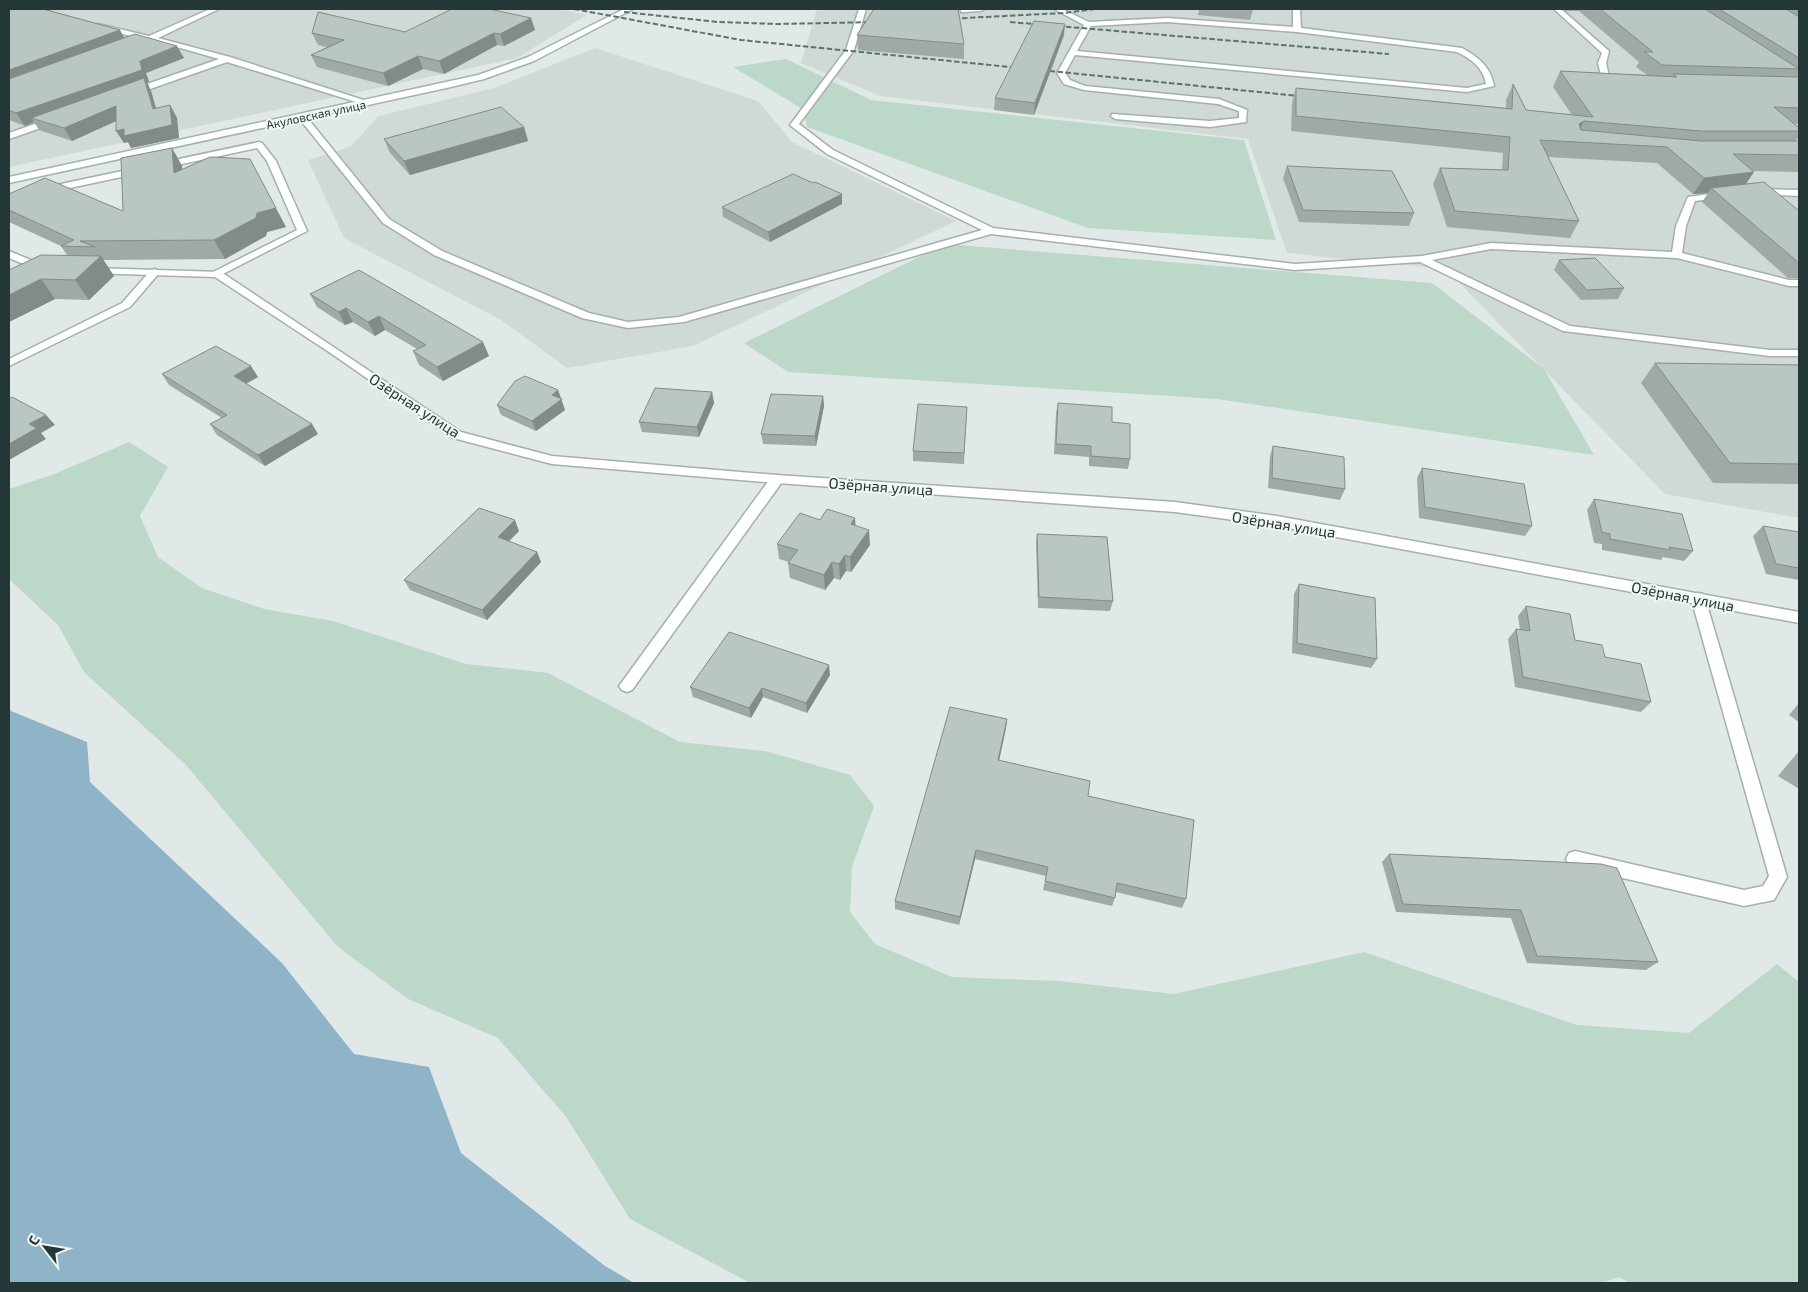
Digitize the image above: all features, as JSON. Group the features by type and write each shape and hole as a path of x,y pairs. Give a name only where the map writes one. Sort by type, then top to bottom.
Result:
{"street":[{"path":"132,45 215,9"},
{"name":"Акуловская улица","path":"9,180 450,85 531,59 629,9"},
{"path":"862,9 850,50 794,125 830,152 992,231 1295,267 1422,259 1491,246 1677,255 1789,283 1799,283"},
{"path":"964,10 981,9"},
{"path":"1057,9 1088,24 1167,20 1297,30 1459,50 1475,58 1489,75 1490,86 1468,90 1073,53"},
{"path":"1297,30 1298,9"},
{"path":"1557,9 1606,53 1602,63 1605,77 1627,84"},
{"path":"93,24 227,59 369,103"},
{"path":"1088,24 1061,74 1067,82 1084,88 1219,102 1242,110 1243,120 1210,124 1115,116"},
{"path":"118,97 227,59"},
{"path":"9,136 63,116"},
{"path":"302,117 386,221 438,253 586,316 628,325 680,320 992,231"},
{"path":"9,198 259,145 271,161 302,231 216,274 81,270"},
{"path":"1677,255 1681,226 1691,199 1739,194 1799,193"},
{"path":"9,254 44,271"},
{"path":"1422,259 1568,329 1770,354 1799,353"},
{"path":"9,363 126,305 155,272"},
{"name":"Озёрная улица","path":"216,274 336,352 457,435 552,460 777,479 1175,507 1277,522 1799,618"},
{"path":"627,686 777,479"},
{"path":"1575,859 1744,898 1768,894 1778,877 1698,598"}],"shaded area":[{"path":"9,9 558,9 587,15 517,58 9,167"},
{"path":"817,9 1799,9 1799,518 1665,494 1446,269 1287,253 1248,139 880,96 801,63"},
{"path":"595,48 758,101 792,142 956,221 693,346 567,368 501,320 344,238 308,160 350,147 379,116 494,88"}],"green space":[{"path":"786,59 871,100 1244,140 1276,240 1088,228 807,127 804,110 733,67"},
{"path":"945,244 1432,283 1544,369 1594,455 1217,399 788,372 744,343"},
{"path":"129,442 168,467 140,516 158,557 202,588 264,609 333,621 466,664 548,673 680,742 765,751 850,775 874,806 852,867 850,912 875,944 952,977 1059,981 1174,994 1364,952 1577,1025 1689,1033 1777,964 1799,982 1799,1283 1630,1283 1619,1277 1601,1283 750,1283 630,1219 567,1118 498,1038 408,999 338,947 185,764 84,672 58,625 9,579 9,489 52,475"}],"water":[{"path":"9,707 11,711 87,742 90,782 282,963 354,1054 429,1067 461,1153 605,1266 634,1283 9,1283"}],"building":[{"path":"9,9 43,9 120,30 9,70"},
{"path":"452,9 489,9 531,18 500,34 494,33 439,61 418,56 383,73 311,55 344,40 312,33 318,12 405,32"},
{"path":"874,9 958,9 964,44 857,35"},
{"path":"1600,9 1705,9 1799,69 1662,65 1644,52 1653,52"},
{"path":"1719,9 1786,9 1799,17 1799,58"},
{"path":"1034,21 1065,24 1035,103 995,98"},
{"path":"135,34 177,46 140,61 142,70 16,113 9,110 9,79"},
{"path":"1560,71 1677,77 1673,74 1799,77 1799,108 1774,107 1799,128 1799,131 1701,131 1584,121 1579,124 1581,130 1701,141 1799,141 1799,155 1733,154 1754,172 1704,178 1667,147 1540,140 1579,221 1455,211 1440,168 1508,170 1510,137 1296,116 1296,88 1512,109 1513,84 1526,110 1593,117"},
{"path":"144,78 153,109 170,105 172,125 124,136 124,129 116,131 116,106 64,128 31,118"},
{"path":"501,107 524,127 404,161 384,139"},
{"path":"172,148 174,173 210,157 250,159 276,208 257,213 256,218 214,240 80,241 95,247 61,246 74,240 9,210 9,194 45,178 123,211 121,158"},
{"path":"1287,166 1392,171 1414,213 1303,210"},
{"path":"793,174 842,194 768,232 722,207"},
{"path":"1764,182 1799,211 1799,263 1711,188"},
{"path":"41,255 101,256 75,280 41,279 9,295 9,270"},
{"path":"1595,258 1624,288 1587,290 1559,260"},
{"path":"359,270 483,342 437,367 413,351 426,345 379,316 368,322 346,308 339,312 310,294"},
{"path":"216,346 251,366 234,376 312,424 258,455 210,424 227,415 162,374"},
{"path":"1655,363 1799,365 1799,464 1730,463"},
{"path":"525,376 558,390 552,395 562,399 532,421 497,405 515,381"},
{"path":"655,388 712,392 697,427 639,422"},
{"path":"771,394 823,396 815,436 761,434"},
{"path":"12,397 46,415 29,424 37,428 9,444 9,399"},
{"path":"1058,403 1112,407 1112,422 1130,424 1130,459 1091,456 1091,446 1056,444"},
{"path":"918,404 967,407 964,453 913,451"},
{"path":"1273,446 1344,457 1345,489 1272,478"},
{"path":"1422,468 1524,484 1532,526 1425,507"},
{"path":"1594,499 1682,514 1693,551 1669,547 1670,550 1610,539 1610,534 1602,532"},
{"path":"479,508 515,520 498,537 537,552 482,610 404,580"},
{"path":"827,509 855,518 851,524 869,530 850,557 845,555 839,564 832,562 824,575 788,563 798,550 777,544 800,513 820,520"},
{"path":"1763,526 1799,532 1799,568 1776,564"},
{"path":"1037,534 1107,537 1113,601 1039,597"},
{"path":"1299,584 1375,598 1377,659 1297,643"},
{"path":"1526,606 1570,614 1575,640 1602,645 1605,657 1641,664 1651,702 1523,677 1516,629 1530,631"},
{"path":"729,632 829,665 806,703 762,688 749,708 690,687"},
{"path":"950,707 1007,719 998,760 1090,781 1088,796 1194,820 1186,899 1117,883 1115,898 1045,881 1048,867 976,850 960,917 895,901"},
{"path":"1389,854 1601,864 1617,868 1658,962 1537,956 1521,910 1403,904"}],"railway":[{"path":"574,9 741,40 1309,97"},
{"path":"946,19 1063,13 1096,9"},
{"path":"624,12 718,22 777,24 878,22"},
{"path":"1010,22 1389,54"}]}
